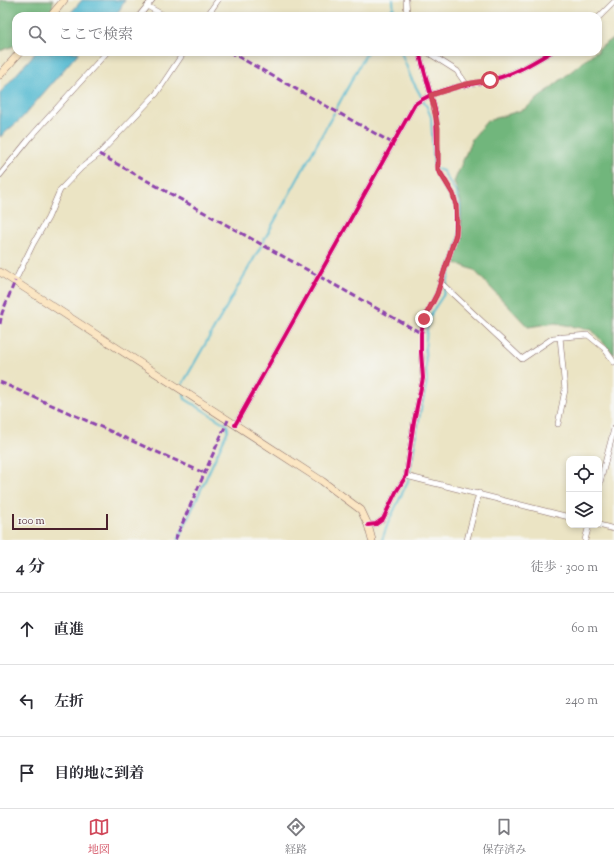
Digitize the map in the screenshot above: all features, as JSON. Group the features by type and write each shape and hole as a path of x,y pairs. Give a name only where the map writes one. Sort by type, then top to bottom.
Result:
{"street":[{"path":"54,12 64,0"},
{"path":"142,12 152,0"},
{"path":"210,12 218,0"},
{"path":"406,0 407,12"},
{"path":"602,14 614,2"},
{"path":"147,6 158,12"},
{"path":"0,75 17,56"},
{"path":"0,175 30,138 103,56"},
{"path":"15,281 33,244 48,218 60,190 99,154 156,94 181,56"},
{"path":"368,525 376,524 383,519 396,492 406,476 423,378 421,333 424,319 437,294 456,234 456,205 453,194 438,169 438,128 420,56"},
{"path":"433,56 457,71 466,84"},
{"path":"235,425 415,104 431,95 466,84 490,80 521,70 544,56"},
{"path":"0,272 322,481 361,510 368,525 372,540"},
{"path":"440,282 522,359 553,338 588,335 604,348 614,362"},
{"path":"558,424 566,390 560,337"},
{"path":"602,475 614,430"},
{"path":"406,476 479,493 566,516"},
{"path":"467,540 479,493"},
{"path":"602,526 614,529"},
{"path":"585,540 587,528"}],"green space":[{"path":"0,0 53,0 52,12 12,12 12,46 0,51"},
{"path":"614,38 614,355 592,330 555,323 528,327 474,270 453,262 462,238 461,202 454,182 472,139 487,121 525,109 590,56 602,56 602,46"}],"water":[{"path":"82,0 125,0 118,12 72,12"},
{"path":"32,56 76,56 21,119 0,137 0,93"}],"waterway":[{"path":"393,0 394,12"},
{"path":"390,12 393,7"},
{"path":"336,109 365,56"},
{"path":"382,540 388,523 408,481 427,382 425,349 427,329 432,312 444,294 459,238 460,205 456,193 443,171 434,168 431,117 411,78 403,56"},
{"path":"263,242 334,113"},
{"path":"182,385 261,246"},
{"path":"178,540 228,430 227,425 185,399 184,394"}],"marked path":[{"path":"237,56 394,144"},
{"path":"99,154 421,333"},
{"path":"0,324 2,313 15,281"},
{"path":"0,382 204,473"},
{"path":"175,540 228,420"}],"cycle path":[{"path":"368,525 376,524 383,519 396,492 406,476 414,421 423,378 421,333 424,319 437,294 456,234 456,205 453,194 438,169 436,114 420,56"},
{"path":"235,425 415,104 432,94 506,75 529,65 544,56"}],"route":[{"path":"424,319 437,294 456,234 457,220 456,205 453,194 438,169 438,128 431,95 466,84 490,80"}]}
